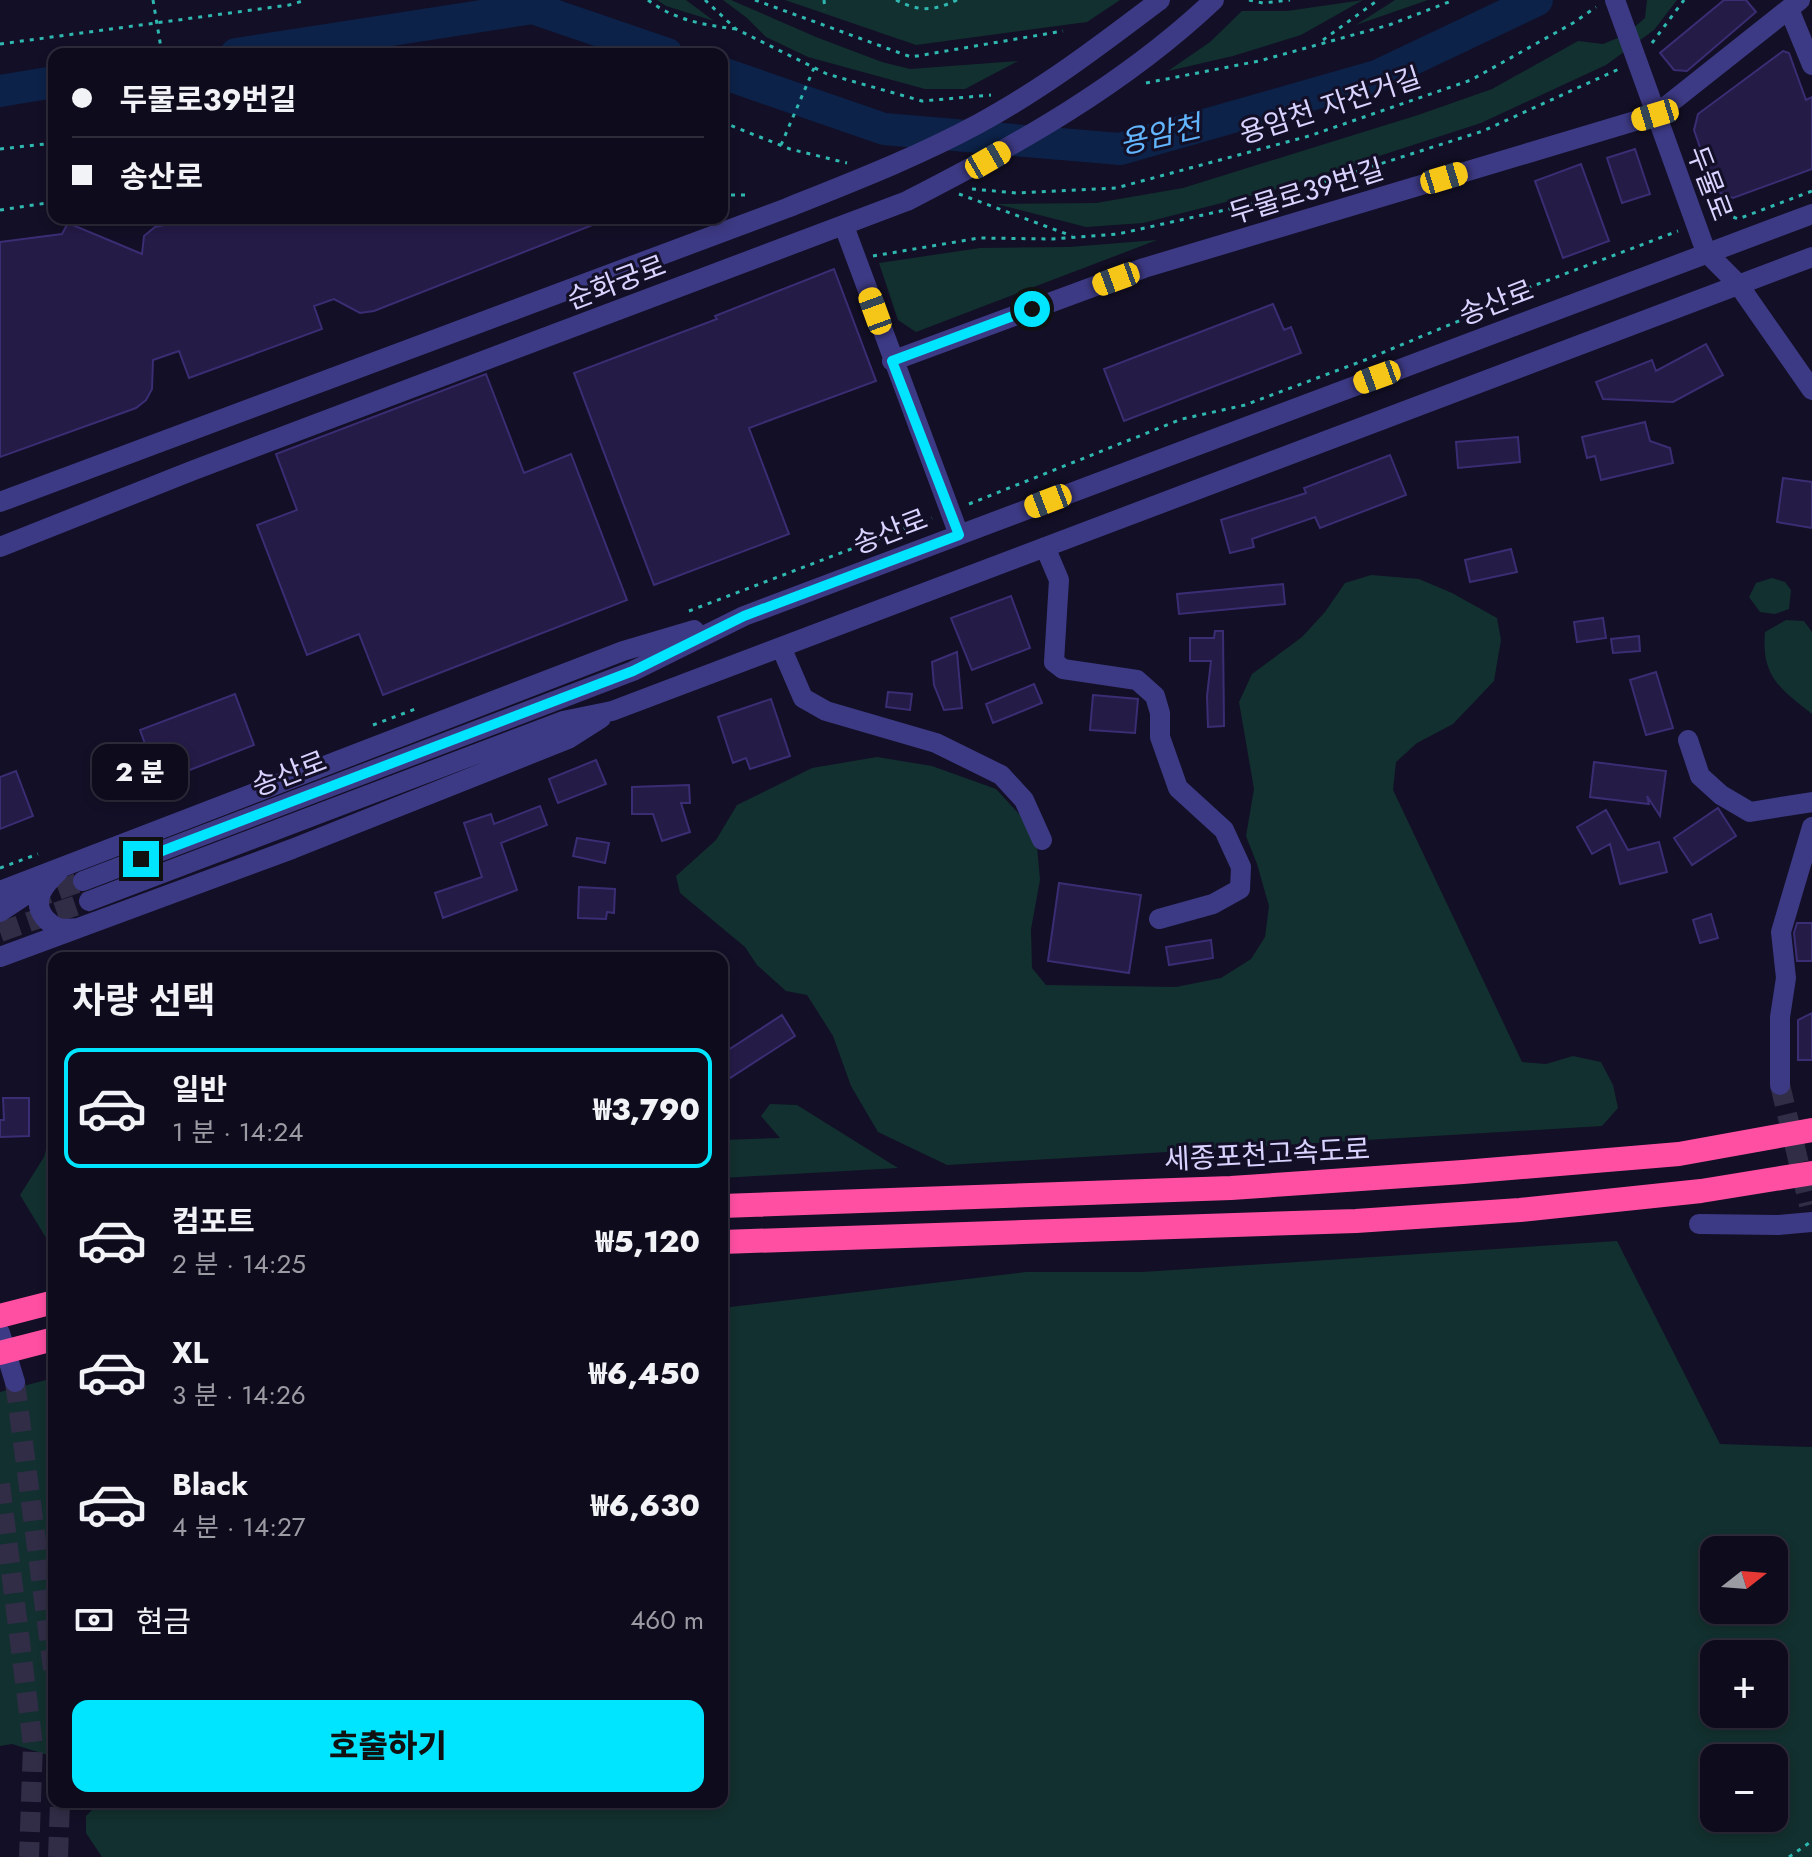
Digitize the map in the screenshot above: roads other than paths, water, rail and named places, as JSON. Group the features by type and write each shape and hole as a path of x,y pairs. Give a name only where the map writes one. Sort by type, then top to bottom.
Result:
{"highway":[{"name":"세종포천고속도로","path":"728,1206 1231,1188 1432,1175 1679,1154 1812,1130"},
{"path":"728,1242 1356,1221 1520,1210 1701,1191 1812,1173"},
{"path":"0,1316 48,1304"},
{"path":"0,1353 48,1341"}],"street":[{"name":"순화궁로","path":"0,502 890,167 979,124 1082,60 1160,0"},
{"name":"순화궁로","path":"0,547 194,470 907,201 988,160 1071,111 1167,42 1214,0"},
{"name":"두물로","path":"1615,0 1642,45 1655,115 1706,252 1738,284 1812,390"},
{"path":"1795,4 1812,65"},
{"name":"두물로39번길","path":"892,361 1144,268 1655,115 1795,4"},
{"name":"송산로","path":"1812,214 744,616 633,671 86,891 563,721 612,711 1812,257"},
{"path":"847,225 892,361 959,535"},
{"path":"1045,547 1059,580 1054,662 1063,669 1137,680 1155,696 1160,713 1160,737 1178,788 1224,830 1241,867 1240,889 1213,904 1159,919"},
{"path":"0,891 623,651 744,616"},
{"path":"781,647 803,698 826,711 936,743 1001,775 1024,800 1042,840"},
{"path":"0,957 292,849 568,739 612,711"},
{"path":"1688,740 1700,776 1721,795 1750,812 1812,802"},
{"path":"1780,1085 1780,1017 1786,978 1781,932 1812,827"},
{"path":"0,912 64,867"},
{"path":"48,881 39,894 39,909 46,920 57,928 84,928"},
{"path":"1699,1224 1778,1225 1811,1215"},
{"path":"0,1333 15,1382"}],"waterway":[{"path":"533,8 535,0"},
{"name":"용암천","path":"728,75 884,129 1120,149 1377,76 1537,0"},
{"name":"용암천","path":"275,48 533,8 650,48"},
{"name":"용암천","path":"0,91 48,83"}],"tunnel":[{"path":"30,900 83,881"},
{"path":"0,932 89,901"},
{"path":"1780,1085 1809,1205"},
{"path":"15,1382 48,1631"},
{"path":"0,1484 33,1745 29,1857"},
{"path":"58,1857 60,1808"}]}
